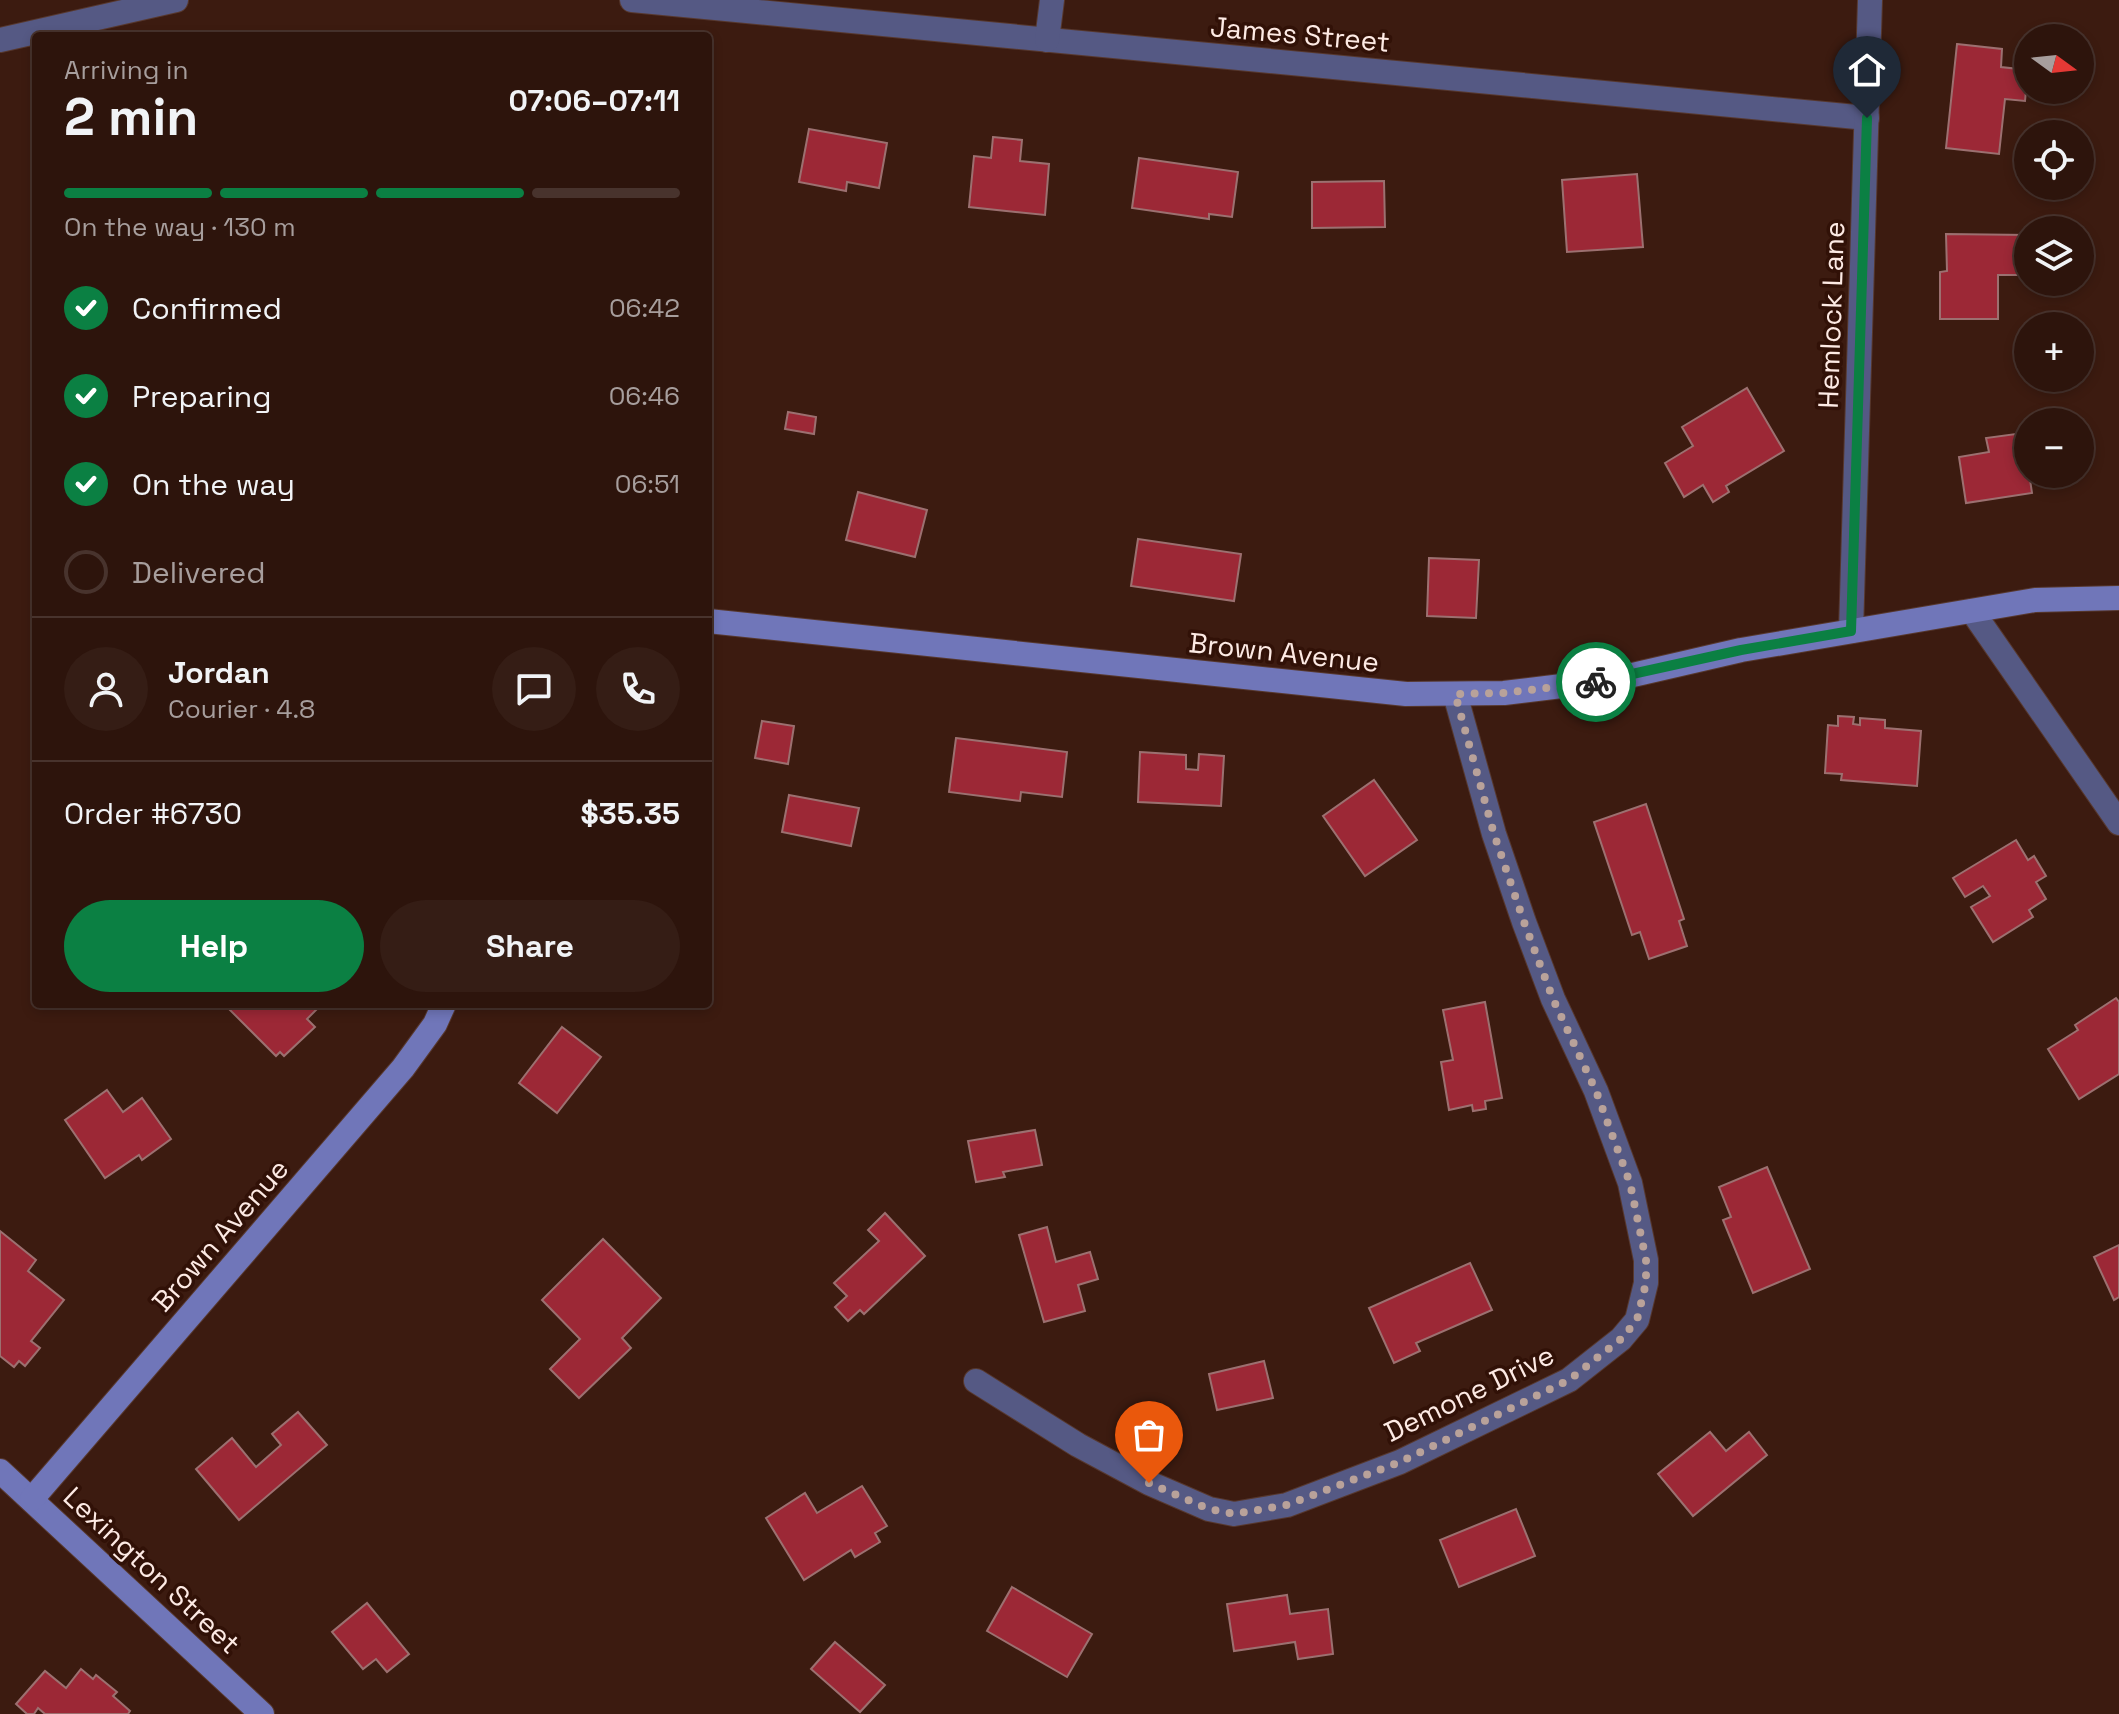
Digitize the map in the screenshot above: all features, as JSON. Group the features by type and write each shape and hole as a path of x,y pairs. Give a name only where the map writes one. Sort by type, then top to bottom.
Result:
{"street":[{"path":"35,32 176,0"},
{"name":"James Street","path":"632,0 1867,118"},
{"path":"1047,40 1052,0"},
{"name":"Hemlock Lane","path":"1851,631 1870,0"},
{"path":"0,40 32,33"},
{"name":"Brown Avenue","path":"712,621 1379,692 1455,694 1504,693 1611,680 1741,650 2035,600 2119,598"},
{"path":"1972,611 2119,823"},
{"name":"Demone Drive","path":"976,1381 1078,1445 1149,1483 1209,1509 1234,1514 1287,1505 1400,1462 1569,1380 1621,1339 1637,1320 1646,1283 1646,1260 1630,1183 1596,1091 1553,999 1524,922 1494,834 1455,694"},
{"name":"Brown Avenue","path":"32,1499 403,1068 435,1024 442,1008"},
{"name":"Lexington Street","path":"0,1471 262,1714"}],"building":[{"path":"1957,44 2002,49 2001,67 2014,68 2014,100 2005,99 1999,154 1946,148"},
{"path":"809,129 887,143 879,188 847,182 846,191 799,182"},
{"path":"993,137 1022,140 1020,161 1049,164 1045,215 969,207 974,156 991,158"},
{"path":"1139,158 1238,172 1232,217 1209,214 1209,219 1132,208"},
{"path":"1637,174 1643,247 1567,252 1562,180"},
{"path":"1384,181 1385,227 1312,228 1312,182"},
{"path":"1946,234 2014,235 2014,275 1998,275 1998,319 1940,319 1940,272 1947,271"},
{"path":"1747,388 1784,451 1726,486 1729,492 1713,502 1703,485 1684,497 1665,463 1693,446 1682,427"},
{"path":"788,412 816,417 814,434 785,429"},
{"path":"2014,434 2014,488 2031,488 2032,493 1966,503 1959,457 1989,452 1986,438"},
{"path":"858,492 927,510 915,557 846,540"},
{"path":"1138,539 1241,554 1234,601 1131,586"},
{"path":"1429,558 1479,560 1476,618 1427,616"},
{"path":"1838,716 1854,717 1853,724 1860,725 1860,718 1885,720 1885,728 1921,731 1917,786 1841,780 1842,774 1825,773 1828,725 1838,726"},
{"path":"762,721 794,726 788,764 755,758"},
{"path":"956,738 1067,752 1062,797 1021,792 1020,801 949,792"},
{"path":"1140,752 1186,755 1186,769 1198,770 1199,754 1224,756 1221,806 1138,802"},
{"path":"1374,780 1417,840 1365,876 1323,816"},
{"path":"789,795 859,808 851,846 782,832"},
{"path":"1646,804 1684,919 1679,921 1687,946 1649,959 1640,932 1632,935 1594,822"},
{"path":"2016,840 2028,860 2034,856 2046,876 2036,882 2046,899 2029,910 2033,917 1993,942 1971,907 1990,896 1983,886 1965,897 1953,878"},
{"path":"2116,998 2119,1002 2119,1074 2079,1099 2048,1049 2078,1030 2075,1025"},
{"path":"1485,1002 1502,1098 1485,1101 1486,1109 1473,1111 1472,1105 1449,1110 1441,1062 1453,1060 1443,1010"},
{"path":"228,1008 318,1008 307,1019 315,1027 284,1056 280,1052 276,1056"},
{"path":"562,1027 601,1057 557,1113 519,1083"},
{"path":"107,1090 123,1112 142,1098 171,1139 142,1160 139,1155 105,1178 65,1120"},
{"path":"1035,1130 1042,1165 1003,1172 1005,1177 976,1182 968,1141"},
{"path":"1767,1167 1810,1269 1753,1293 1723,1220 1731,1217 1719,1187"},
{"path":"885,1213 925,1256 864,1314 860,1310 848,1321 835,1307 847,1296 834,1283 879,1241 868,1230"},
{"path":"1047,1227 1056,1262 1090,1252 1098,1279 1078,1285 1085,1311 1044,1322 1019,1235"},
{"path":"0,1231 36,1260 28,1271 64,1300 31,1341 40,1348 25,1366 19,1361 14,1367 0,1356"},
{"path":"603,1239 661,1298 622,1338 631,1348 579,1398 550,1369 580,1339 542,1300"},
{"path":"2119,1245 2119,1297 2114,1300 2094,1257"},
{"path":"1470,1263 1492,1310 1416,1343 1420,1351 1394,1363 1369,1308"},
{"path":"1264,1361 1273,1398 1217,1410 1209,1374"},
{"path":"298,1412 327,1445 239,1520 196,1469 232,1438 256,1467 281,1445 272,1434"},
{"path":"1710,1432 1726,1451 1749,1432 1767,1455 1693,1516 1658,1474"},
{"path":"862,1486 887,1526 875,1533 880,1542 855,1557 851,1550 804,1580 766,1518 805,1493 817,1513"},
{"path":"1516,1509 1535,1556 1459,1587 1440,1540"},
{"path":"1012,1587 1092,1634 1067,1677 987,1631"},
{"path":"1287,1595 1290,1614 1328,1609 1333,1654 1298,1659 1295,1642 1234,1651 1227,1604"},
{"path":"367,1603 409,1654 387,1672 376,1659 363,1669 332,1632"},
{"path":"835,1642 885,1685 860,1712 811,1669"},
{"path":"81,1669 93,1679 96,1675 117,1692 113,1696 130,1711 128,1714 45,1714 38,1708 34,1714 27,1714 16,1704 45,1671 66,1688"}],"way so far":[{"path":"1149,1483 1209,1509 1234,1514 1287,1505 1400,1462 1569,1380 1621,1339 1637,1320 1646,1283 1646,1260 1630,1183 1596,1091 1553,999 1524,922 1494,834 1455,694 1504,693 1596,682"}],"route":[{"path":"1596,682 1741,650 1851,631 1867,118"}]}
